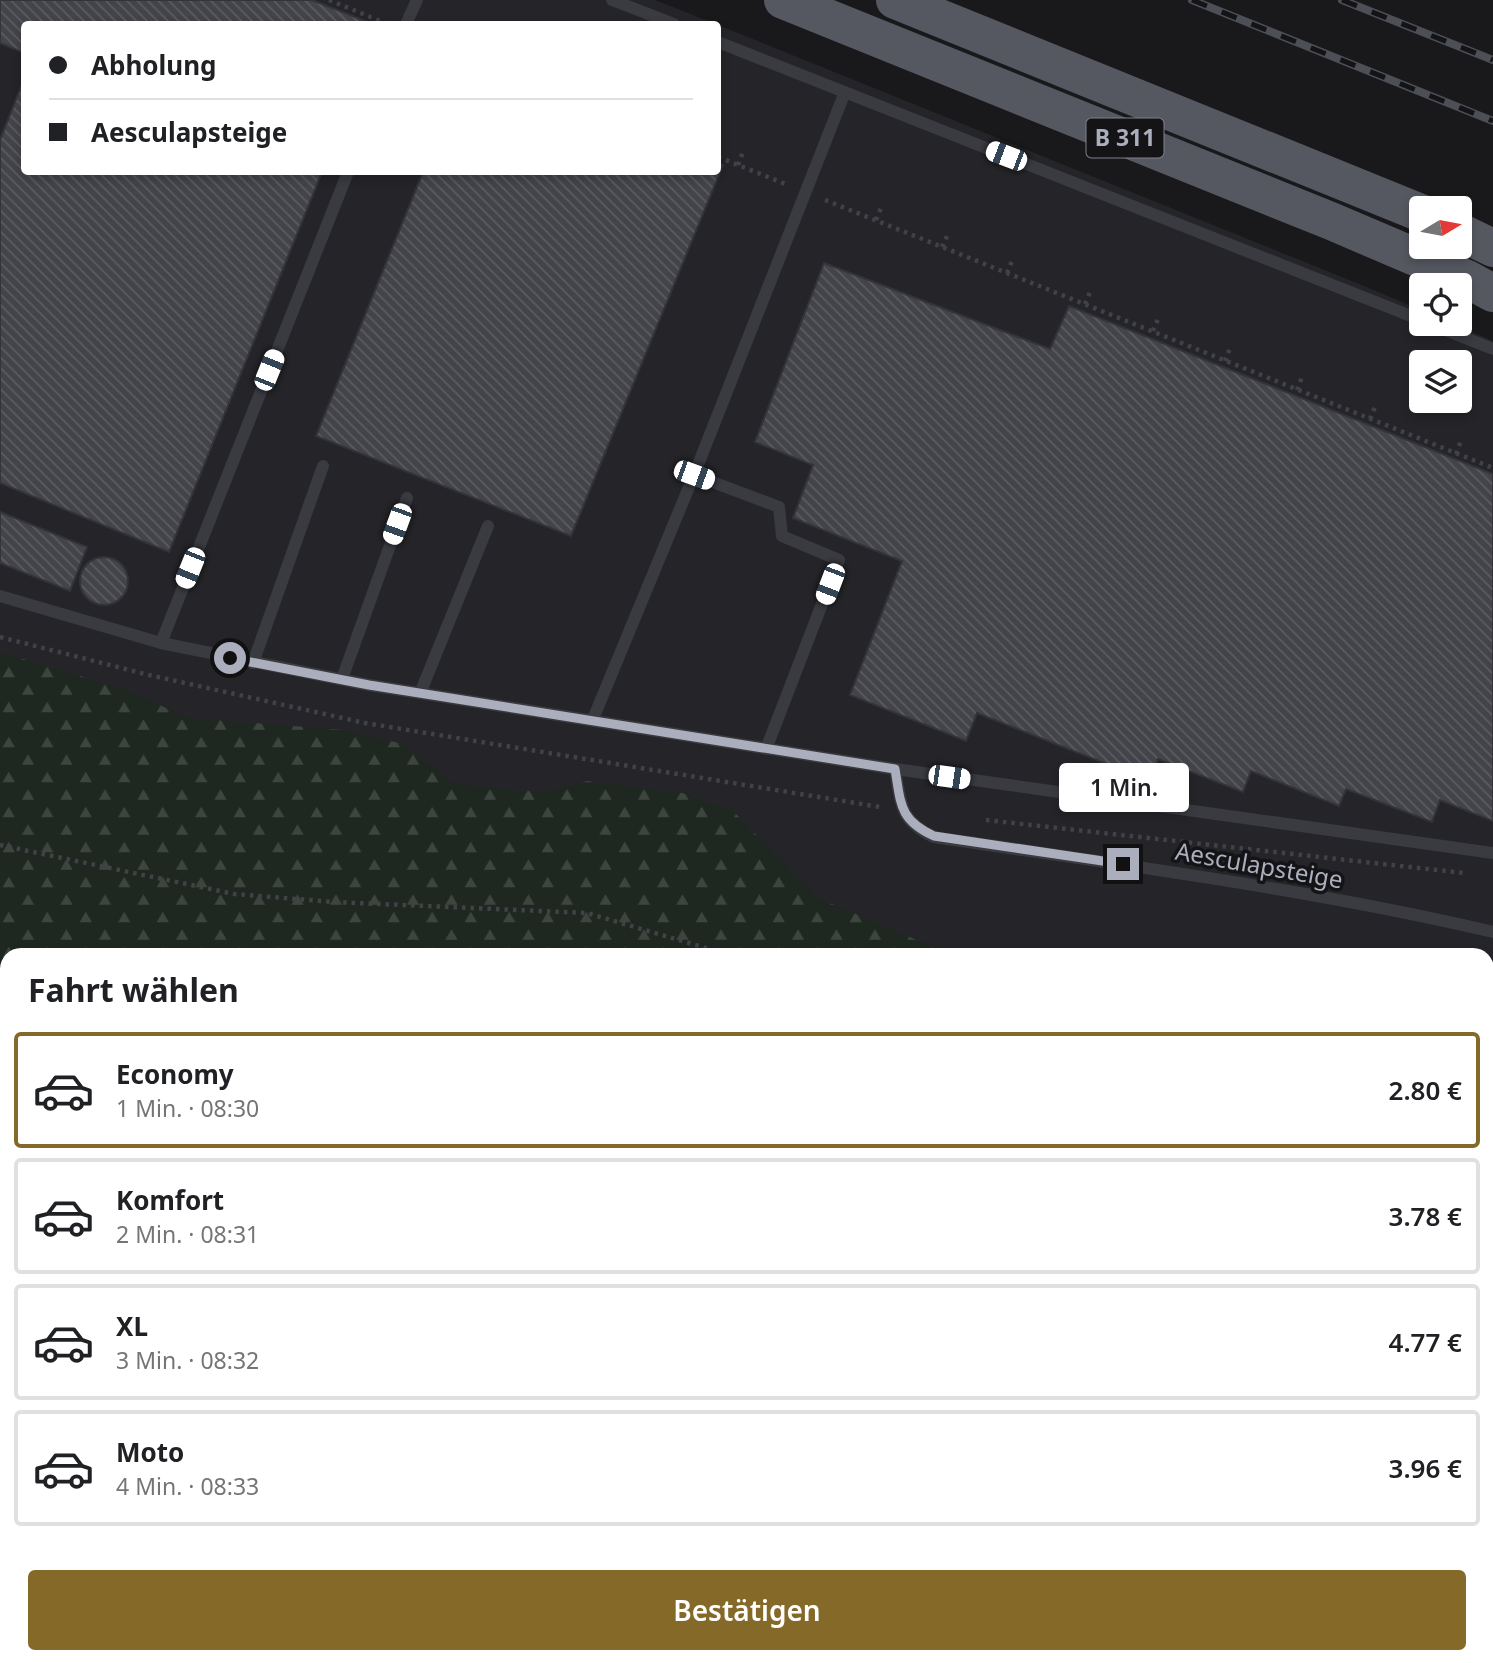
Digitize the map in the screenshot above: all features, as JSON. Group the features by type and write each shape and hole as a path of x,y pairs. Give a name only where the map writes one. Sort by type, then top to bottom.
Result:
{"main road":[{"name":"B 311","path":"783,0 1331,221 1467,278 1493,293"},
{"name":"B 311","path":"895,0 1409,208"},
{"path":"1472,238 1493,248"}],"lane":[{"path":"407,21 417,0"},
{"path":"612,0 666,21"},
{"path":"721,43 1409,315"},
{"path":"593,719 694,475 845,92"},
{"path":"161,643 347,175"},
{"path":"1460,336 1493,349"},
{"path":"253,663 323,466"},
{"path":"694,475 779,507 782,536 839,560 766,749"},
{"path":"342,680 407,498"},
{"path":"421,691 488,526"},
{"path":"0,596 161,643 342,680 895,769 1493,853"},
{"path":"895,769 902,811"},
{"name":"Aesculapsteige","path":"902,811 914,827 934,836 1202,876 1418,915 1493,932"}],"path":[{"path":"333,1 382,21"},
{"path":"738,165 743,152"},
{"path":"721,158 1493,468"},
{"path":"876,220 881,208"},
{"path":"942,247 947,234"},
{"path":"1007,273 1013,261"},
{"path":"1084,304 1090,292"},
{"path":"1153,331 1158,319"},
{"path":"1225,361 1230,348"},
{"path":"1297,390 1302,377"},
{"path":"1370,419 1375,407"},
{"path":"1456,454 1461,441"},
{"path":"0,637 149,675 365,723 902,811"},
{"path":"985,820 1465,874"},
{"path":"0,845 234,894 334,902 587,914 705,948"}],"shaded area":[{"path":"0,0 655,0 708,21 21,21 21,175 721,175 721,26 1409,305 1409,336 1472,336 1472,332 1493,341 1493,948 875,948 0,689"}],"green space":[{"path":"0,652 124,689 188,718 343,730 399,743 456,784 539,792 588,781 682,793 733,811 818,898 936,948 0,948"}],"building":[{"path":"0,0 312,0 365,21 21,21 21,52 0,43"},
{"path":"21,87 21,175 321,175 169,552 0,483 0,140"},
{"path":"422,175 719,175 571,536 316,436"},
{"path":"824,263 1050,349 1069,306 1493,474 1493,821 1440,800 1432,822 1346,789 1339,806 1251,771 1243,792 1158,759 1150,781 977,713 966,741 850,695 902,561 793,518 813,465 755,442"},
{"path":"0,512 87,547 70,591 0,563"},
{"path":"104,557 113,558 121,564 127,572 127,590 121,598 113,604 104,605 95,604 87,598 81,590 80,581 81,572 87,564 95,558"}],"railway":[{"path":"1192,0 1493,121"},
{"path":"1342,0 1493,60"}],"route":[{"path":"230,658 369,685 421,691 895,769 902,811 914,827 934,836 1123,864"}]}
